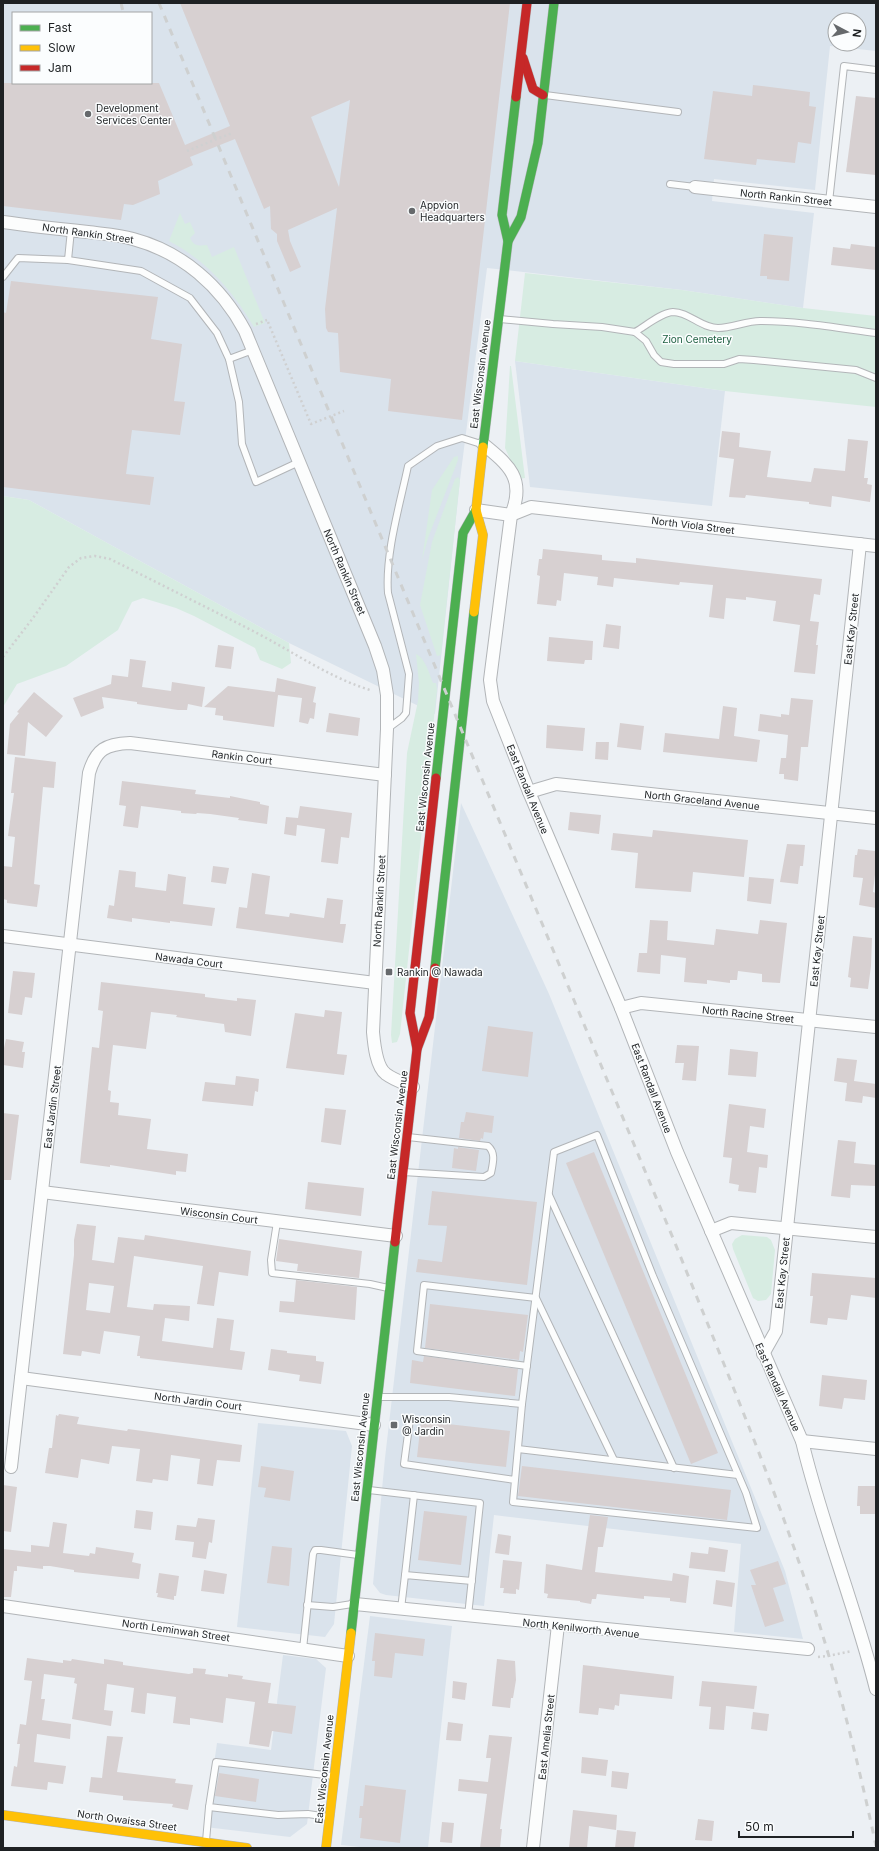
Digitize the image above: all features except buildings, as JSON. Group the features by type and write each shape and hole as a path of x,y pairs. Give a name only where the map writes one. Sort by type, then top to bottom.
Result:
{"main road":[{"name":"East Wisconsin Avenue","path":"326,1848 355,1604 377,1396 417,1049 429,1017 483,535 476,510 508,241 502,215 527,3"},
{"name":"East Wisconsin Avenue","path":"508,241 522,217 538,143 554,3"},
{"path":"522,54 533,89 543,95"},
{"name":"East Wisconsin Avenue","path":"417,1049 410,1013 463,533 476,510"},
{"name":"North Owaissa Street","path":"3,1815 206,1845 247,1848"}],"street":[{"name":"North Rankin Street","path":"695,187 876,207"},
{"name":"North Rankin Street","path":"3,222 132,238 157,247 181,259 202,275 232,310 245,331 375,646 383,670 387,695 387,729 373,1032 377,1058 385,1074 413,1087"},
{"path":"483,444 509,467 515,483 531,507"},
{"name":"East Randall Avenue","path":"515,483 516,502 510,515 490,680 493,701 529,792 621,1008 677,1152 763,1354 802,1441 813,1489 852,1602 865,1647 873,1665 876,1689"},
{"name":"North Viola Street","path":"510,515 531,507 876,546"},
{"path":"476,510 510,515"},
{"name":"East Kay Street","path":"763,1354 776,1331 860,544"},
{"name":"Rankin Court","path":"101,751 115,744 130,743 385,774"},
{"name":"East Jardin Street","path":"11,1467 89,773 92,762 97,753 101,751"},
{"name":"North Graceland Avenue","path":"529,792 556,784 876,818"},
{"name":"Nawada Court","path":"3,936 376,983"},
{"name":"North Racine Street","path":"621,1008 641,1003 876,1027"},
{"name":"Wisconsin Court","path":"42,1192 396,1236"},
{"path":"711,1231 731,1223 876,1237"},
{"name":"North Jardin Court","path":"21,1378 374,1425"},
{"path":"802,1441 876,1449"},
{"name":"North Kenilworth Avenue","path":"355,1604 812,1653"},
{"name":"North Leminwah Street","path":"3,1606 348,1656"},
{"name":"East Amelia Street","path":"533,1848 558,1626"}],"lane":[{"path":"829,202 844,66 876,70"},
{"path":"543,95 678,112"},
{"path":"670,184 695,187"},
{"path":"68,260 71,230"},
{"path":"3,277 18,258 68,260 141,271 190,298 217,333 229,360 239,402 242,444 256,482 299,462"},
{"path":"635,332 659,317 672,312 684,314 706,327 719,328 759,321 800,324 876,334"},
{"path":"498,318 553,324 602,327 635,332 646,341 654,355 661,362 674,364 724,364 739,359 754,360 856,370 876,378"},
{"path":"229,360 253,350"},
{"path":"387,729 402,718 406,712 408,701 409,674 388,593 387,582 390,557 408,466 437,446 462,438 483,444"},
{"path":"597,1134 654,1276 738,1476 757,1528 513,1502 522,1404 536,1298 554,1152 597,1134"},
{"path":"403,1172 484,1177 491,1173 493,1162 492,1149 488,1146 407,1136"},
{"path":"549,1195 674,1468"},
{"path":"278,1222 271,1260 272,1273 370,1284 389,1289"},
{"path":"527,1366 417,1351 424,1285 536,1298"},
{"path":"536,1298 614,1460"},
{"path":"377,1396 449,1397 522,1404"},
{"path":"410,1419 404,1464 515,1480"},
{"path":"518,1449 738,1476"},
{"path":"367,1490 480,1503 468,1616"},
{"path":"401,1609 414,1495"},
{"path":"303,1649 312,1554 316,1550 360,1555"},
{"path":"405,1575 472,1580"},
{"path":"308,1605 333,1607 355,1604"},
{"path":"206,1845 209,1807 216,1762 335,1777"},
{"path":"209,1807 278,1815 308,1814 330,1818"}],"path":[{"path":"187,151 232,133"},
{"path":"254,325 268,321 311,424 344,411"},
{"path":"3,657 69,567 81,558 95,556 110,559 254,632 311,664 370,690"},
{"path":"812,1653 828,1656 865,1647"}],"shaded area":[{"path":"3,3 876,3 876,51 867,50 867,12 827,12 827,52 829,52 815,190 714,179 712,201 814,213 803,308 682,290 487,268 460,480 435,714 289,643 29,500 3,496"},
{"path":"515,361 725,391 712,506 530,487"},
{"path":"461,803 549,994 785,1571 803,1639 734,1632 741,1544 494,1515 484,1606 386,1595 380,1593 373,1584 385,1458"},
{"path":"258,1423 346,1431 352,1446 334,1624 325,1637 237,1627"},
{"path":"370,1616 452,1626 428,1848 369,1848 341,1845"},
{"path":"283,1655 316,1659 326,1668 307,1824 290,1837 205,1827 217,1743 271,1750"}],"green space":[{"path":"180,213 185,224 190,222 195,233 190,238 193,243 197,245 207,245 212,257 234,247 265,323 254,327 237,301 218,278 195,257 169,241"},
{"name":"Zion Cemetery","path":"525,273 682,290 803,308 876,316 876,407 725,391 515,361"},
{"path":"510,366 525,478 519,479 505,448"},
{"path":"458,456 458,460 428,538 422,560 432,490 454,457"},
{"path":"458,477 460,480 441,655 437,656 420,605 432,542 455,479"},
{"path":"3,496 29,500 289,643 291,663 282,669 260,660 255,648 194,616 176,608 143,598 132,602 118,630 66,666 17,684 3,707"},
{"path":"416,654 424,662 433,683 436,683 437,690 400,1034 397,1042 392,1043 391,1035 407,753 418,701 419,683"},
{"path":"742,1235 767,1237 771,1240 775,1250 771,1294 766,1300 758,1301 753,1298 733,1249 732,1244 735,1239"}],"railway":[{"path":"121,3 123,11"},
{"path":"159,3 675,1243 746,1418 779,1506 820,1626 846,1719 876,1846"}],"traffic: fast":[{"path":"508,241 521,217 538,143 554,3"},
{"path":"483,447 508,241 502,215 516,97"},
{"path":"436,778 463,533 476,510"},
{"path":"435,968 474,612"},
{"path":"351,1633 395,1242"}],"traffic: slow":[{"path":"474,612 483,535 476,510 483,447"},
{"path":"326,1848 351,1633"},
{"path":"3,1815 247,1848"}],"traffic: jam":[{"path":"516,97 527,3"},
{"path":"523,58 533,89 543,95"},
{"path":"417,1049 410,1013 436,778"},
{"path":"395,1242 417,1049 429,1017 435,968"}],"place":[{"name":"Development Services Center","path":"88,114"},
{"name":"Appvion Headquarters","path":"412,211"},
{"name":"Rankin @ Nawada","path":"389,972"},
{"name":"Wisconsin @ Jardin","path":"394,1425"}]}
